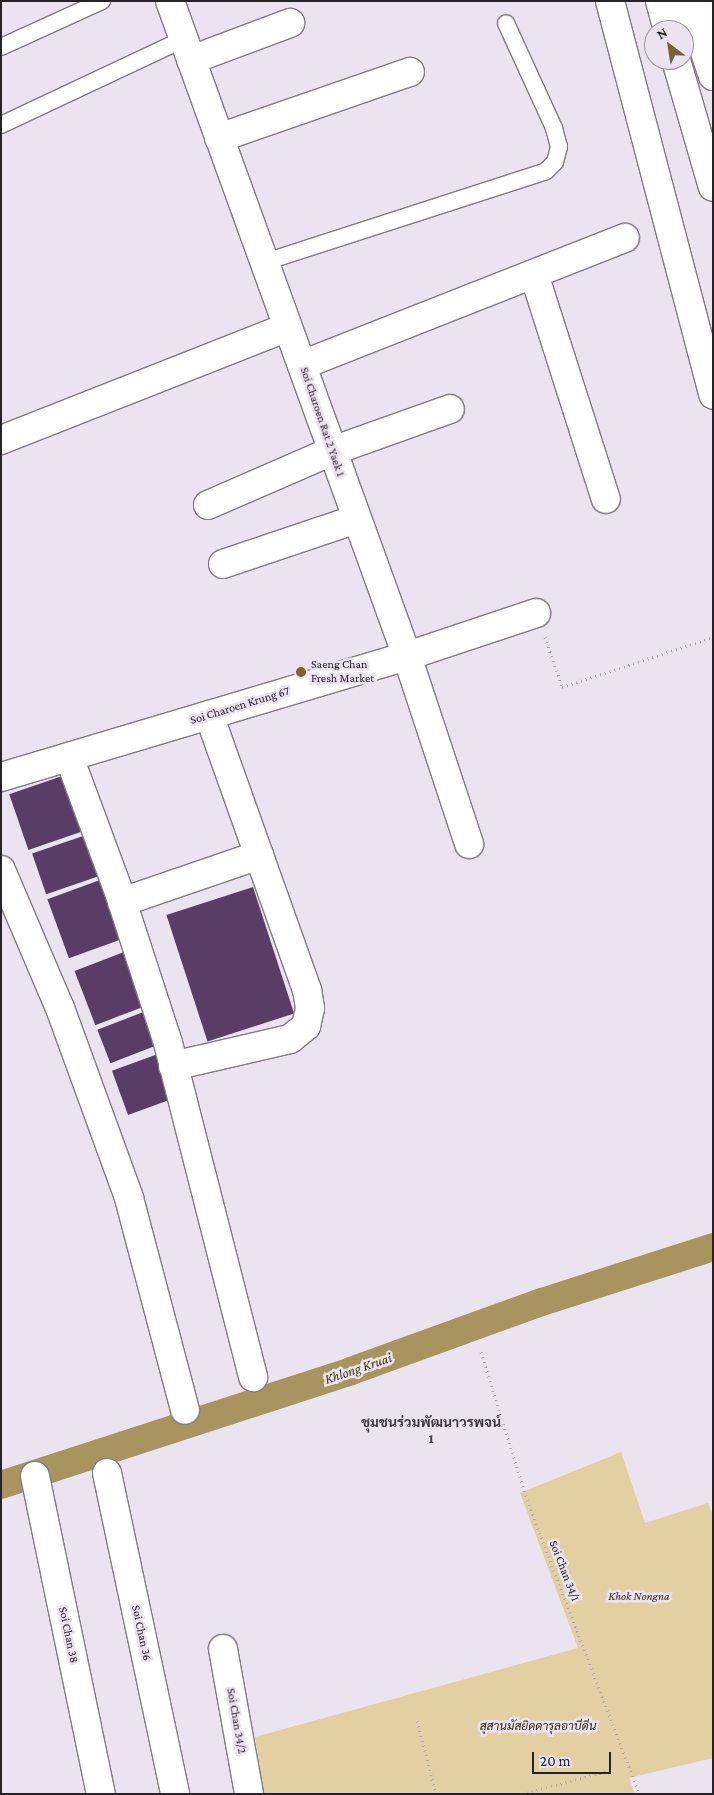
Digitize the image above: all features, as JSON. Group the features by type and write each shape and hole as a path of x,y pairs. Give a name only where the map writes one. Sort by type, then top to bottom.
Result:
{"main road":[{"name":"Soi Charoen Rat 2 Yaek 1","path":"170,1 406,656 469,844"},
{"path":"610,1 713,395"},
{"path":"660,1 665,20"},
{"path":"688,1 713,76"},
{"path":"708,1 713,16"},
{"path":"187,50 290,23"},
{"path":"679,70 713,187"},
{"path":"219,138 410,72"},
{"path":"302,365 625,238"},
{"path":"534,274 606,499"},
{"path":"1,440 288,327"},
{"path":"208,505 332,452 450,409"},
{"path":"223,564 357,519"},
{"name":"Soi Charoen Krung 67","path":"1,778 406,656 536,613"},
{"path":"174,1066 290,1039 306,1026 310,1008 307,990 209,715"},
{"path":"69,757 122,902 174,1066 253,1377"},
{"path":"122,902 259,855"},
{"path":"1,870 60,1008 129,1198 185,1410"},
{"name":"Soi Chan 36","path":"107,1473 174,1794"},
{"name":"Soi Chan 38","path":"35,1476 102,1794"},
{"name":"Soi Chan 34/2","path":"223,1649 249,1794"}],"lane":[{"path":"1,47 102,1"},
{"path":"265,262 546,171 554,162 559,147 554,128 506,23"},
{"path":"1,126 187,50"}],"path":[{"path":"536,613 562,687 713,637"},
{"name":"Soi Chan 34/1","path":"481,1352 527,1500 639,1794"},
{"path":"417,1721 436,1794"},
{"path":"522,1794 611,1770"}],"green space":[{"path":"621,1452 645,1523 708,1503 713,1516 713,1758 629,1778 635,1794 264,1794 255,1737 578,1648 520,1493"}],"building":[{"path":"65,775 84,831 28,850 9,794"},
{"path":"86,835 100,876 46,894 32,854"},
{"path":"100,880 122,939 69,958 47,899"},
{"path":"253,887 294,1013 208,1042 166,915"},
{"path":"124,952 145,1006 95,1025 75,971"},
{"path":"146,1011 159,1045 110,1063 97,1030"},
{"path":"158,1054 174,1098 128,1115 112,1071"}],"waterway":[{"name":"Khlong Kruai","path":"1,1485 351,1371 542,1302 713,1247"}],"place":[{"name":"Saeng Chan Fresh Market","path":"301,672"}],"district":[{"name":"ชุมชนร่วมพัฒนาวรพจน์ 1","path":"431,1430"}],"park label":[{"name":"Khok Nongna","path":"639,1597"},
{"name":"สุสานมัสยิดดารุลอาบีดีน","path":"538,1727"}]}
